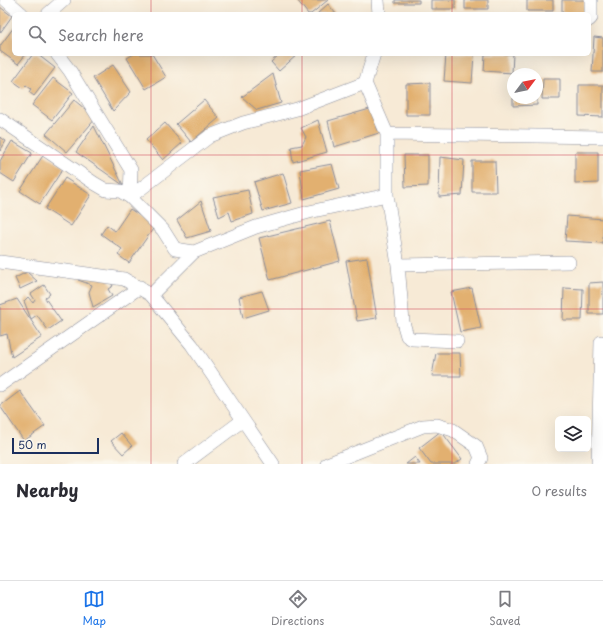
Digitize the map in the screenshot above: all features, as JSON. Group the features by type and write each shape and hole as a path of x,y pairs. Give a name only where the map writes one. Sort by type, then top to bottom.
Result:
{"street":[{"path":"6,0 20,12"},
{"path":"50,12 64,0"},
{"path":"378,0 379,12"},
{"path":"591,0 591,12"},
{"path":"59,56 70,71 131,170 130,197"},
{"path":"373,56 365,83 387,134 387,195 398,265 403,322 407,336 412,339 458,341"},
{"path":"130,197 210,136 243,123 297,110 365,83"},
{"path":"0,118 94,183 106,190 120,191 130,197 163,230 175,249 194,252"},
{"path":"387,134 603,137"},
{"path":"151,295 194,252 264,225 309,212 387,195"},
{"path":"0,262 121,279 140,287 151,295 192,345 273,464"},
{"path":"398,265 569,262"},
{"path":"0,385 140,287"},
{"path":"598,464 601,436 601,342"},
{"path":"184,464 243,420"},
{"path":"327,464 423,426 437,425 453,430 476,446 481,458 478,464"}],"building":[{"path":"297,0 328,0 313,12 306,12"},
{"path":"395,0 419,0 419,3 395,3"},
{"path":"431,0 455,0 455,9 431,9"},
{"path":"465,0 488,0 488,9 465,9"},
{"path":"527,0 553,0 553,11 527,11"},
{"path":"562,0 585,0 585,12 562,12"},
{"path":"328,4 334,12 319,12"},
{"path":"0,7 12,16 0,33"},
{"path":"12,30 12,56 24,56 18,64 0,51 0,46"},
{"path":"594,37 603,38 603,72 592,72"},
{"path":"32,56 40,56 55,68 34,96 29,92 31,89 26,85 23,88 13,81"},
{"path":"130,56 153,56 166,77 146,89 127,58"},
{"path":"278,56 296,56 279,71 271,62"},
{"path":"446,56 474,56 472,83 444,81"},
{"path":"485,56 513,56 512,68 507,68 507,73 484,71"},
{"path":"113,65 131,92 113,111 93,78"},
{"path":"273,74 281,103 257,110 242,97"},
{"path":"53,78 73,93 52,120 32,105"},
{"path":"543,79 560,79 560,99 543,99"},
{"path":"430,83 430,115 406,115 406,84"},
{"path":"579,85 603,85 603,117 579,116"},
{"path":"74,100 96,118 67,152 46,134"},
{"path":"204,100 219,118 191,142 176,124"},
{"path":"513,104 537,104 537,105 513,106"},
{"path":"370,109 379,133 334,147 328,121"},
{"path":"318,120 327,152 293,162 291,147 302,145 306,137 301,128"},
{"path":"165,123 182,143 163,160 146,140"},
{"path":"94,126 123,185 76,152"},
{"path":"0,137 6,141 0,151"},
{"path":"12,141 32,153 14,182 0,173 0,161"},
{"path":"575,152 598,152 598,183 575,184"},
{"path":"44,154 64,167 40,204 20,191"},
{"path":"404,155 428,155 428,186 405,187"},
{"path":"440,157 464,160 462,195 439,197"},
{"path":"472,161 495,161 496,192 472,192"},
{"path":"332,164 339,189 304,199 300,170"},
{"path":"283,173 292,203 263,211 254,182"},
{"path":"65,178 91,195 71,226 45,209"},
{"path":"248,190 253,214 232,221 229,212 219,217 213,197"},
{"path":"201,201 211,231 187,238 177,220"},
{"path":"130,209 155,226 129,263 118,255 122,249 101,234 107,225 115,231"},
{"path":"567,216 603,219 603,243 565,241"},
{"path":"330,221 340,261 270,280 259,238"},
{"path":"367,258 377,318 357,321 346,261"},
{"path":"27,272 37,281 20,289 15,278"},
{"path":"89,273 105,273 113,286 108,289 112,296 93,307 89,292 92,285 78,280"},
{"path":"603,282 603,314 589,314 589,283"},
{"path":"44,285 50,294 45,298 61,321 48,330 37,315 31,319 24,301 28,297 33,303 35,300 31,294"},
{"path":"472,288 481,328 460,332 451,292"},
{"path":"564,288 583,289 582,320 563,320"},
{"path":"262,291 269,310 243,318 239,297"},
{"path":"17,299 42,337 12,357 7,334 0,336 0,305"},
{"path":"436,353 460,353 461,376 432,376"},
{"path":"20,391 45,426 24,441 0,406"},
{"path":"441,431 462,459 455,464 431,464 419,448"},
{"path":"121,433 132,446 123,454 111,441"},
{"path":"415,457 420,464 406,464"}]}
